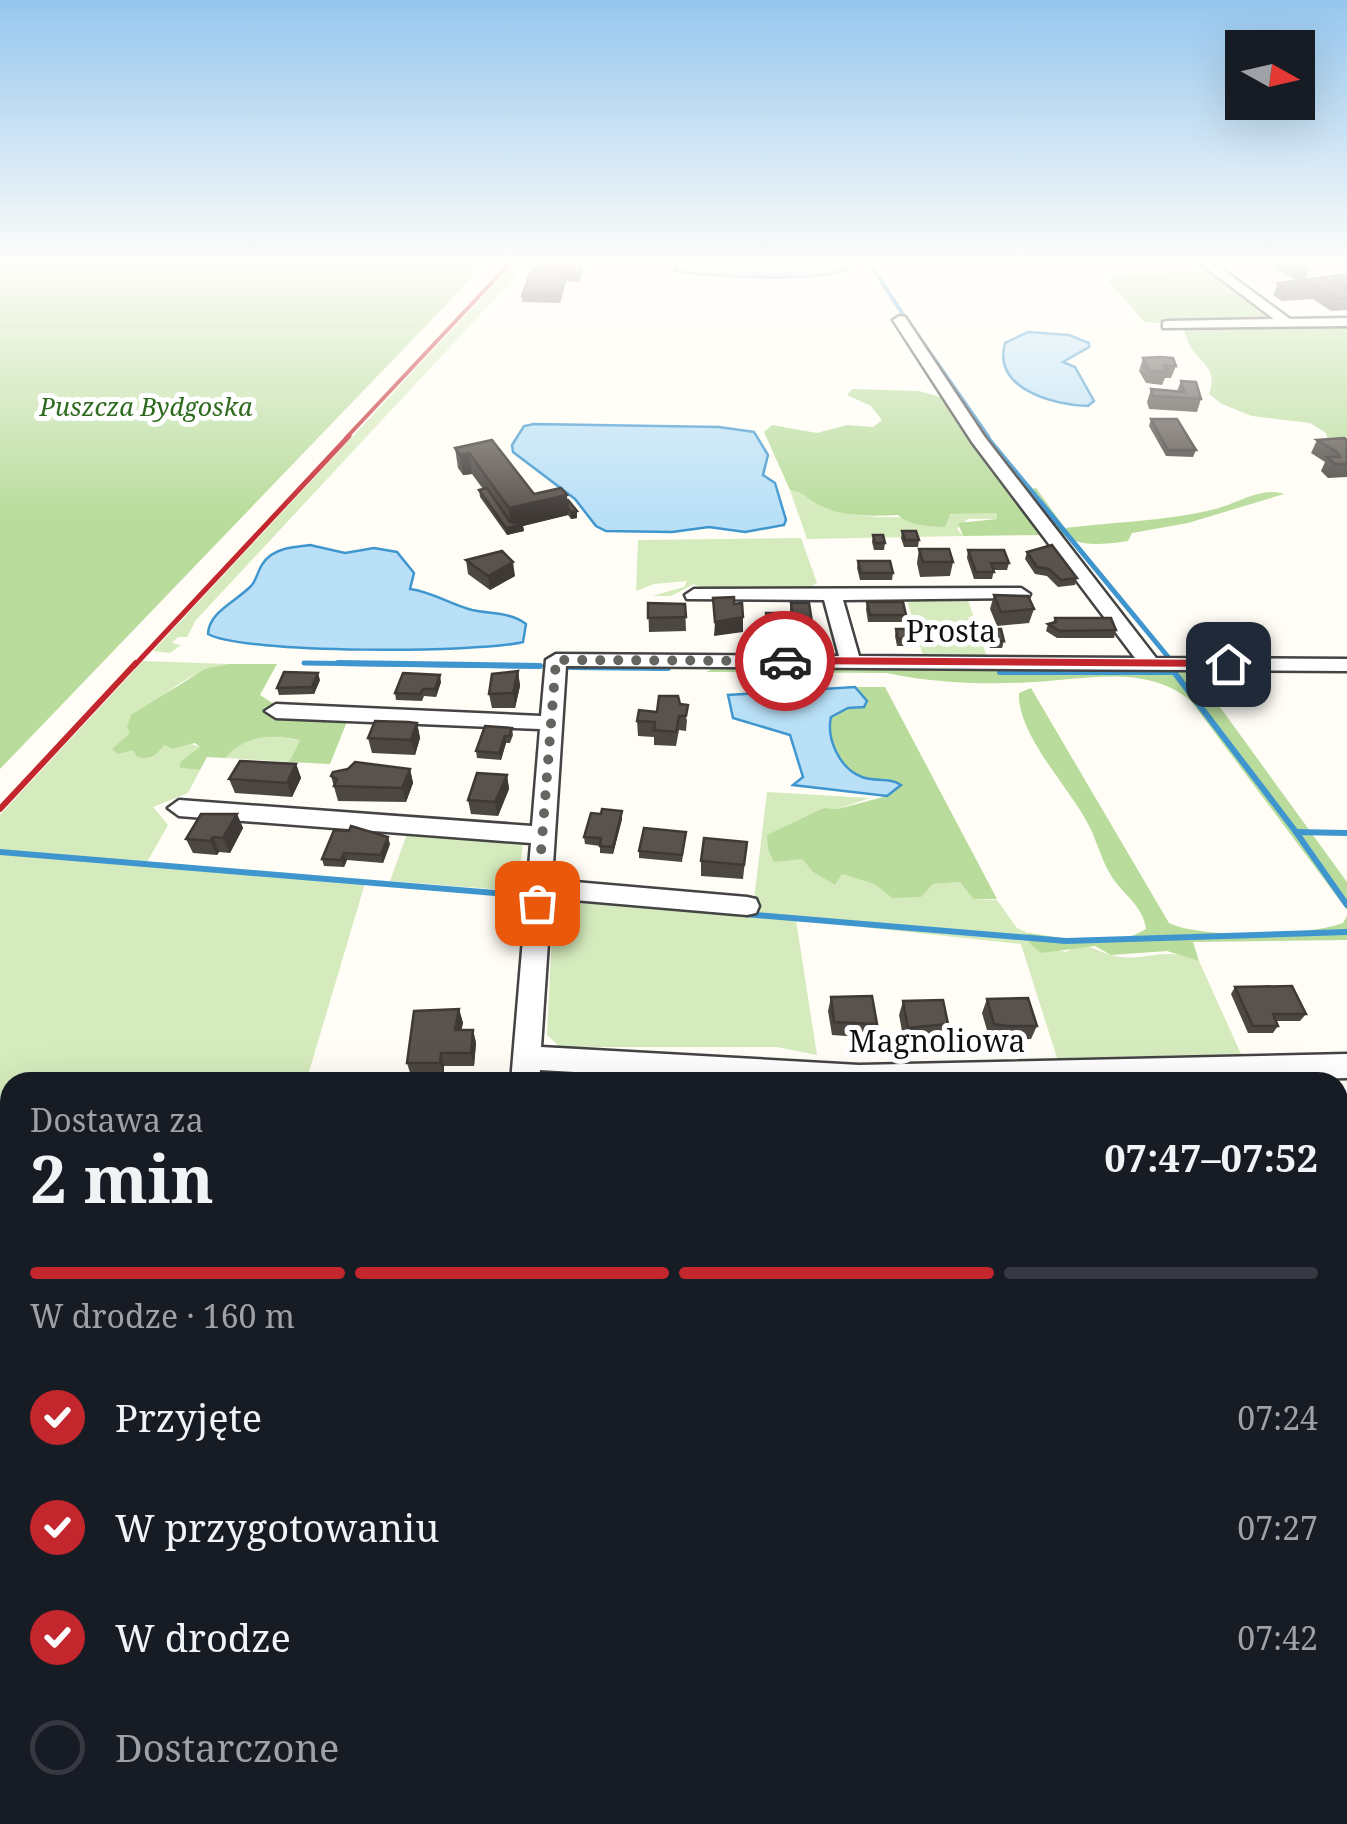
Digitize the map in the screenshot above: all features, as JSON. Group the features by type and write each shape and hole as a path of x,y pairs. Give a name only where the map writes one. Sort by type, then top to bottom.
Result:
{"street":[{"path":"917,346 978,439 1149,662"},
{"path":"694,595 1021,594"},
{"path":"832,595 850,662"},
{"name":"Prosta","path":"550,723 556,660 1347,665"},
{"path":"276,711 550,723 526,1070"},
{"path":"179,808 542,835"},
{"path":"537,893 747,906"},
{"name":"Magnoliowa","path":"1081,1072 1347,1066"},
{"name":"Magnoliowa","path":"526,1070 621,1072"}],"green space":[{"name":"Puszcza Bydgoska","path":"0,346 406,346 0,769"},
{"path":"437,346 451,346 196,620 187,637 178,637 172,643 181,645 170,653 153,651"},
{"path":"1190,346 1347,346 1347,457 1332,454 1326,433 1310,423 1252,416 1222,404 1209,394 1211,374"},
{"path":"852,389 919,391 944,398 1046,535 963,536 958,523 997,519 997,513 950,514 945,527 926,526 898,515 834,511 790,490 764,432 772,425 817,433 847,425 873,427 882,420 871,406 847,395"},
{"path":"1036,488 1065,528 1179,516 1258,494 1284,494 1188,523 1132,533 1128,541 1090,544 1066,536 1047,519 1025,490"},
{"path":"790,490 825,508 867,516 998,513 997,519 968,519 957,529 963,536 807,539"},
{"path":"801,538 817,583 807,589 705,590 694,584 671,596 652,596 684,587 687,581 654,584 636,591 638,540"},
{"path":"907,600 968,600 987,657 923,656"},
{"path":"143,661 228,664 182,682 147,712 126,739 134,750 164,745 172,749 187,743 201,747 181,768 200,770 188,793 153,807 168,825 147,862 366,880 309,1072 0,1072 0,815"},
{"path":"228,664 277,664 260,695 277,706 348,719 330,764 289,762 300,740 278,737 250,740 225,758 207,757 200,770 180,768 180,762 200,747 195,743 172,749 164,745 146,758 137,757 133,750 118,754 112,749 130,733 127,727 131,715 205,669"},
{"path":"718,666 1257,667 1259,671 1208,675 1204,685 1347,882 1347,910 1191,701 1156,682 1116,676 979,683 887,673 706,672"},
{"path":"855,687 885,687 997,899 973,899 960,882 933,884 921,897 892,898 874,884 842,874 835,885 813,872 802,859 774,862 767,835 824,808 838,809 887,796 894,781 873,780 854,773 836,752 831,717 848,708 865,706"},
{"path":"1031,688 1169,923 1205,932 1281,933 1343,923 1347,916 1347,940 1193,942 1199,961 1167,951 1111,955 1095,946 1041,953 1029,943 1028,933 1104,941 1146,929 1140,912 1109,872 1079,808 1026,725 1019,693"},
{"path":"260,735 300,740 289,762 225,758 238,743"},
{"path":"767,792 870,798 838,809 824,808 802,859 813,872 835,885 842,874 874,884 892,898 933,884 960,882 973,899 997,900 1017,928 1028,933 1029,943 1066,952 1084,946 1122,957 1174,954 1199,961 1241,1054 1057,1058 1021,944 796,920 817,1055 777,1047 560,1047 547,1035 554,895 752,916"},
{"path":"408,831 523,840 518,891 390,881"}],"water":[{"path":"1005,346 1089,346 1063,362 1075,367 1094,401 1088,406 1043,398 1017,383 1003,359"},
{"path":"524,426 719,427 754,432 768,455 763,475 775,483 786,520 784,525 745,532 709,527 672,532 606,531 596,526 575,499 513,452 512,445"},
{"path":"310,545 345,553 374,548 397,552 414,573 410,589 472,610 520,620 526,624 523,642 362,650 266,645 208,634 213,619 253,584 266,559 280,550"},
{"path":"855,687 867,701 864,707 848,708 831,717 833,744 854,773 901,785 887,796 793,785 803,777 790,735 733,718 728,695"}],"building":[{"path":"1143,358 1173,358 1176,366 1164,365 1167,372 1150,371"},
{"path":"1181,381 1196,382 1201,399 1153,396 1151,389 1184,392"},
{"path":"1151,419 1177,419 1196,450 1168,450"},
{"path":"1344,438 1347,464 1335,464 1327,457 1340,457 1337,452 1317,440"},
{"path":"492,440 534,494 561,488 567,495 509,508 469,453 460,455 455,448"},
{"path":"487,488 510,522 523,524 506,528 479,490"},
{"path":"902,531 916,531 919,540 905,540"},
{"path":"873,535 883,535 885,543 875,543"},
{"path":"1052,545 1077,578 1061,580 1049,569 1037,567 1027,552"},
{"path":"919,549 949,549 953,562 923,562"},
{"path":"968,550 1004,550 1009,563 991,563 994,572 976,572"},
{"path":"502,551 513,562 488,576 466,560"},
{"path":"858,561 890,561 893,573 861,573"},
{"path":"994,595 1028,596 1034,609 1001,612"},
{"path":"734,597 734,604 742,603 743,617 715,622 713,598"},
{"path":"867,602 903,602 906,615 870,615"},
{"path":"648,603 685,604 686,617 648,618"},
{"path":"791,603 809,603 813,629 768,629 766,613 792,613"},
{"path":"1055,618 1111,618 1116,630 1060,631 1048,624 1056,622"},
{"path":"896,629 909,629 912,639 898,639"},
{"path":"988,629 1001,629 1004,641 992,640"},
{"path":"518,671 513,693 489,694 492,674"},
{"path":"284,672 318,673 312,687 277,688"},
{"path":"403,673 440,675 435,689 423,689 420,694 395,693"},
{"path":"659,696 678,696 680,704 688,705 686,716 679,716 676,732 654,730 655,722 637,721 639,710 657,712"},
{"path":"375,721 417,723 411,740 368,738"},
{"path":"485,726 512,728 499,753 476,751"},
{"path":"240,761 296,764 287,783 229,779"},
{"path":"355,762 410,769 402,788 334,786 337,779 331,776 333,772 348,769"},
{"path":"477,773 507,775 495,802 468,800"},
{"path":"602,809 622,811 613,847 600,846 601,838 584,837 591,813 601,814"},
{"path":"201,814 237,814 223,838 186,839"},
{"path":"351,826 388,837 381,855 344,853 341,860 322,859 334,830 349,831"},
{"path":"644,828 686,832 682,855 639,851"},
{"path":"704,838 747,842 744,865 701,861"},
{"path":"1292,986 1306,1014 1273,1014 1278,1026 1253,1026 1235,987"},
{"path":"872,996 877,1024 834,1022 831,997"},
{"path":"1028,998 1037,1026 994,1024 987,999"},
{"path":"943,1000 948,1024 908,1028 903,1001"},
{"path":"459,1009 455,1030 473,1030 471,1053 441,1053 440,1063 407,1063 414,1011"}],"waterway":[{"path":"925,346 989,438"},
{"path":"986,436 1169,658"},
{"path":"304,663 535,666"},
{"path":"338,663 540,666"},
{"path":"570,667 668,668"},
{"path":"1000,672 1174,672 1296,832"},
{"path":"1296,832 1347,833"},
{"path":"1296,832 1347,905"},
{"path":"0,852 532,896"},
{"path":"744,914 1066,941 1347,932"}],"railway":[{"path":"346,438 432,346"},
{"path":"134,666 349,436"},
{"path":"0,809 136,663"}],"way so far":[{"path":"537,903 556,660 785,661"}],"route":[{"path":"785,661 1228,664"}]}
